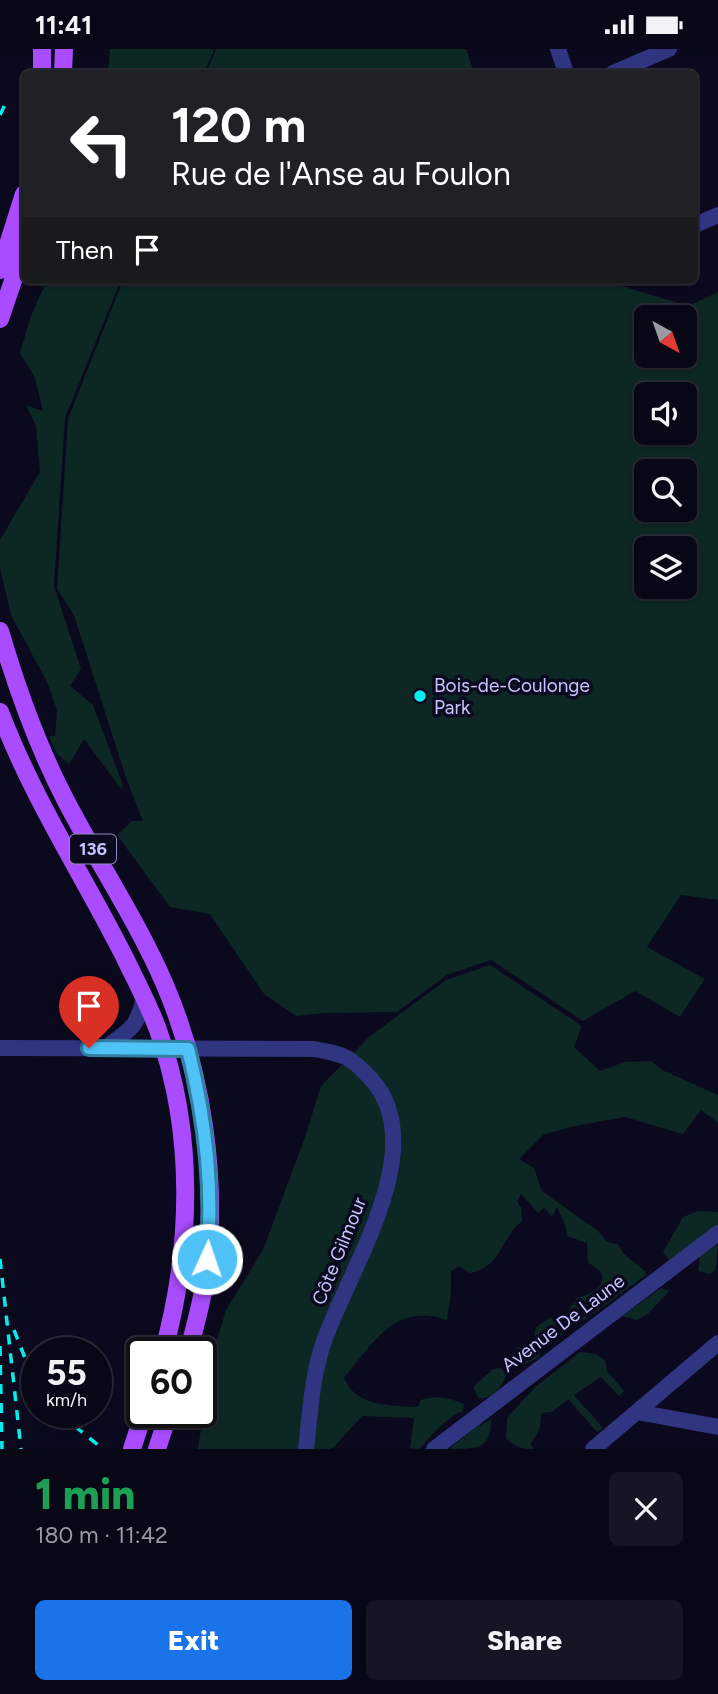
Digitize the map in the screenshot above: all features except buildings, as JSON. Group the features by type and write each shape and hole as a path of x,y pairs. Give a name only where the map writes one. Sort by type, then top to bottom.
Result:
{"main road":[{"path":"42,49 42,70"},
{"path":"63,70 64,49"},
{"path":"0,270 21,204"},
{"path":"0,319 21,257"},
{"name":"136","path":"0,631 20,697 39,744 65,799 155,964 188,1049 203,1128 209,1201 205,1277 192,1337"},
{"name":"136","path":"0,712 23,768 47,816 144,998 172,1081 186,1177 185,1235 167,1337"},
{"path":"132,1449 139,1428"}],"street":[{"path":"558,49 565,70"},
{"path":"620,70 669,49"},
{"path":"698,224 718,215"},
{"path":"105,1048 130,1030 138,1020 144,998"},
{"name":"Côte Gilmour","path":"1,1048 314,1049 341,1054 356,1061 380,1090 388,1105 393,1153 377,1221 323,1344 313,1387 306,1449"},
{"name":"Avenue De Laune","path":"434,1449 718,1233"},
{"path":"593,1449 718,1343"},
{"path":"637,1412 718,1427"}],"green space":[{"path":"110,49 214,50 205,70 108,70"},
{"path":"216,49 466,49 473,70 207,70"},
{"path":"45,284 119,284 65,418 54,586 81,669 70,686 93,705 123,785 121,789 84,739 69,764 57,754 49,736 55,736 57,710 47,682 11,615 0,568 0,540 40,472 36,426 26,405 43,411 35,378 20,353 31,316"},
{"name":"Bois-de-Coulonge Park","path":"121,284 615,284 685,305 634,305 634,368 697,368 697,305 690,305 718,292 718,900 681,895 647,947 705,979 680,1017 635,991 583,1021 491,960 447,975 397,1012 296,1016 264,994 210,914 170,907 117,835 132,821 143,821 127,781 74,615 57,589 68,419"},
{"path":"490,965 582,1026 574,1047 600,1071 624,1062 651,1061 662,1070 718,1095 718,1123 701,1110 683,1134 625,1117 543,1135 519,1159 534,1168 542,1191 598,1231 607,1242 618,1244 624,1254 645,1271 646,1275 574,1325 565,1315 577,1298 597,1288 601,1283 601,1273 588,1263 587,1243 567,1236 557,1207 552,1217 544,1207 538,1213 521,1194 517,1201 521,1208 522,1221 495,1258 481,1269 470,1273 459,1266 451,1271 447,1320 429,1316 399,1321 376,1340 344,1378 357,1395 376,1403 418,1407 421,1400 437,1397 464,1404 463,1411 445,1422 419,1449 410,1448 414,1418 362,1416 335,1446 329,1449 198,1449 201,1428 217,1428 217,1339 226,1310 263,1250 321,1086 369,1037 446,980"},
{"path":"698,1211 718,1212 718,1227 670,1261 663,1252 683,1217"},
{"path":"718,1244 716,1269 710,1274 698,1271 700,1256"},
{"path":"661,1288 669,1291 648,1314 637,1320 622,1316"},
{"path":"551,1317 559,1322 564,1332 546,1344 534,1335 536,1327"},
{"path":"533,1342 541,1349 539,1357 516,1369 511,1360 517,1348"},
{"path":"580,1352 596,1354 605,1360 607,1371 624,1391 619,1396 601,1377 574,1395 603,1428 597,1432 568,1399 552,1412 541,1413 539,1430 530,1444 535,1449 513,1444 506,1438 507,1418 535,1387"},
{"path":"501,1368 506,1375 502,1384 493,1394 479,1399 473,1387 493,1369"},
{"path":"491,1420 489,1437 481,1445 468,1449 449,1449 476,1427"}],"railway":[{"path":"0,115 8,98"},
{"path":"0,1259 21,1449"},
{"path":"14,1330 21,1348"},
{"path":"0,1346 2,1449"},
{"path":"77,1428 103,1449"}],"place":[{"name":"Bois-de-Coulonge Park","path":"420,696"}],"route":[{"path":"89,1048 188,1049 200,1107 207,1168 207,1259"}]}
